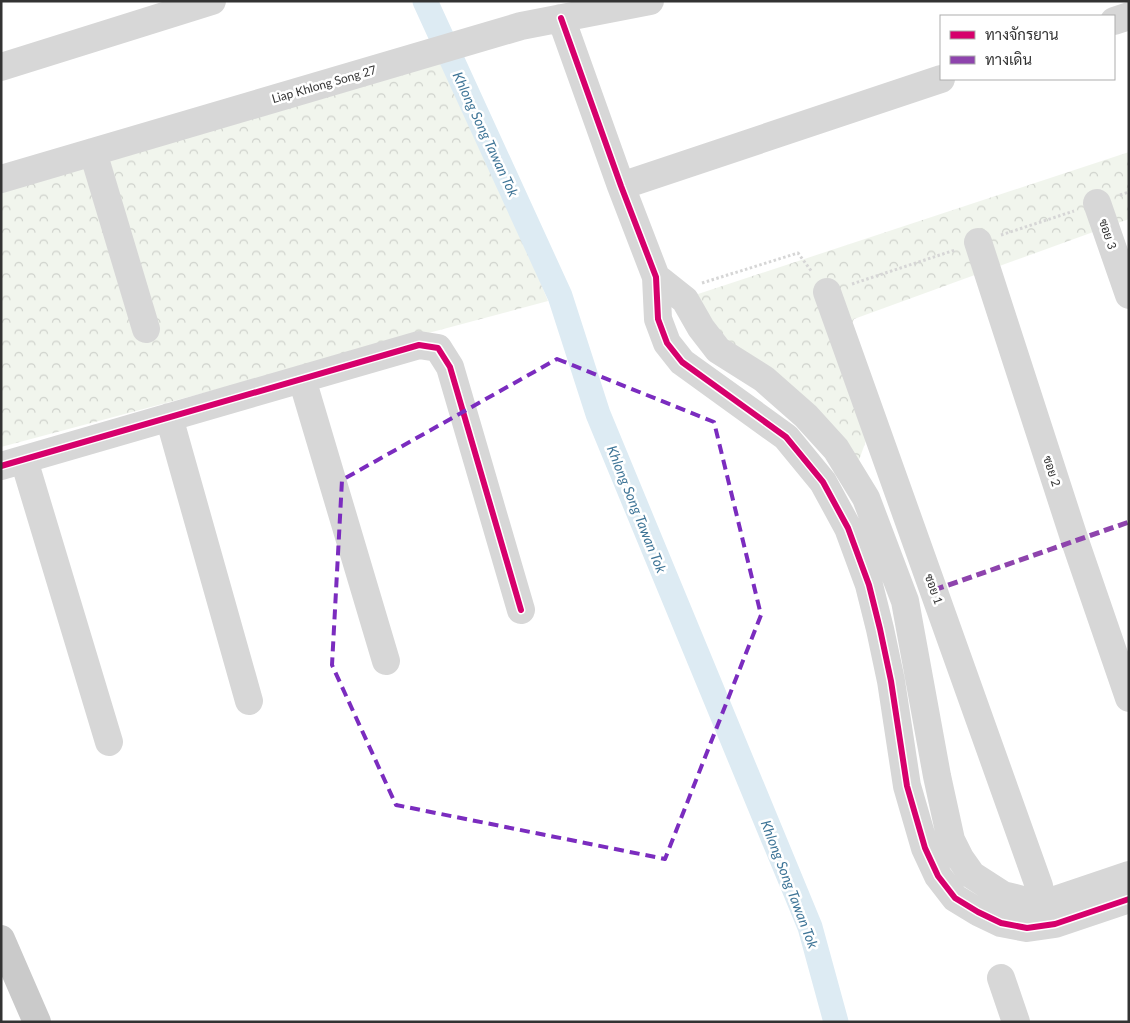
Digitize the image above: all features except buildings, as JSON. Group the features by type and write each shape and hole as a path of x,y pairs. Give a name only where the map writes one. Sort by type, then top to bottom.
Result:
{"main road":[{"path":"1,939 37,1022"}],"street":[{"path":"1,67 212,1"},
{"name":"Liap Khlong Song 27","path":"1,179 521,26 650,1"},
{"path":"1115,21 1129,16"},
{"path":"561,18 621,186 665,284 685,300 701,328 718,350 764,379 806,416 836,449 866,498 907,614 937,776 952,840 960,858 972,875 1003,895 1041,902 1058,899 1129,874"},
{"path":"621,186 940,79"},
{"path":"93,152 146,329"},
{"name":"ซอย 3","path":"1097,203 1129,295"},
{"name":"ซอย 2","path":"978,242 1075,541 1129,698"},
{"path":"665,284 658,319 667,343 682,362 786,437 823,482 848,528 869,585 880,629 891,681 907,786 925,848 938,876 955,898 978,912 1001,923 1027,928 1055,924 1129,899"},
{"name":"ซอย 1","path":"827,292 1039,886"},
{"path":"109,742 13,463 419,345 438,348 450,367 521,610"},
{"path":"302,379 386,661"},
{"path":"786,437 806,416"},
{"path":"169,417 249,701"},
{"path":"880,629 907,614 934,590"},
{"path":"1001,978 1016,1022"}],"path":[{"path":"665,284 798,253 827,292 1129,192"}],"highlighted area":[{"path":"557,359 714,422 761,615 665,859 396,805 332,665 342,480"}],"green space":[{"path":"445,44 548,301 1,447 1,190"},
{"path":"1129,152 1129,219 854,319 844,339 867,438 859,460 722,343 695,295"}],"waterway":[{"name":"Khlong Song Tawan Tok","path":"425,1 560,296 598,414 810,927 836,1022"}],"marked path":[{"path":"934,590 1129,522"}],"cycle path":[{"path":"561,18 621,186 656,277 658,319 667,343 682,362 786,437 823,482 848,528 869,585 880,629 891,681 907,786 925,848 938,876 955,898 978,912 1001,923 1027,928 1055,924 1129,899"},
{"path":"1,466 419,345 438,348 450,367 521,610"}]}
